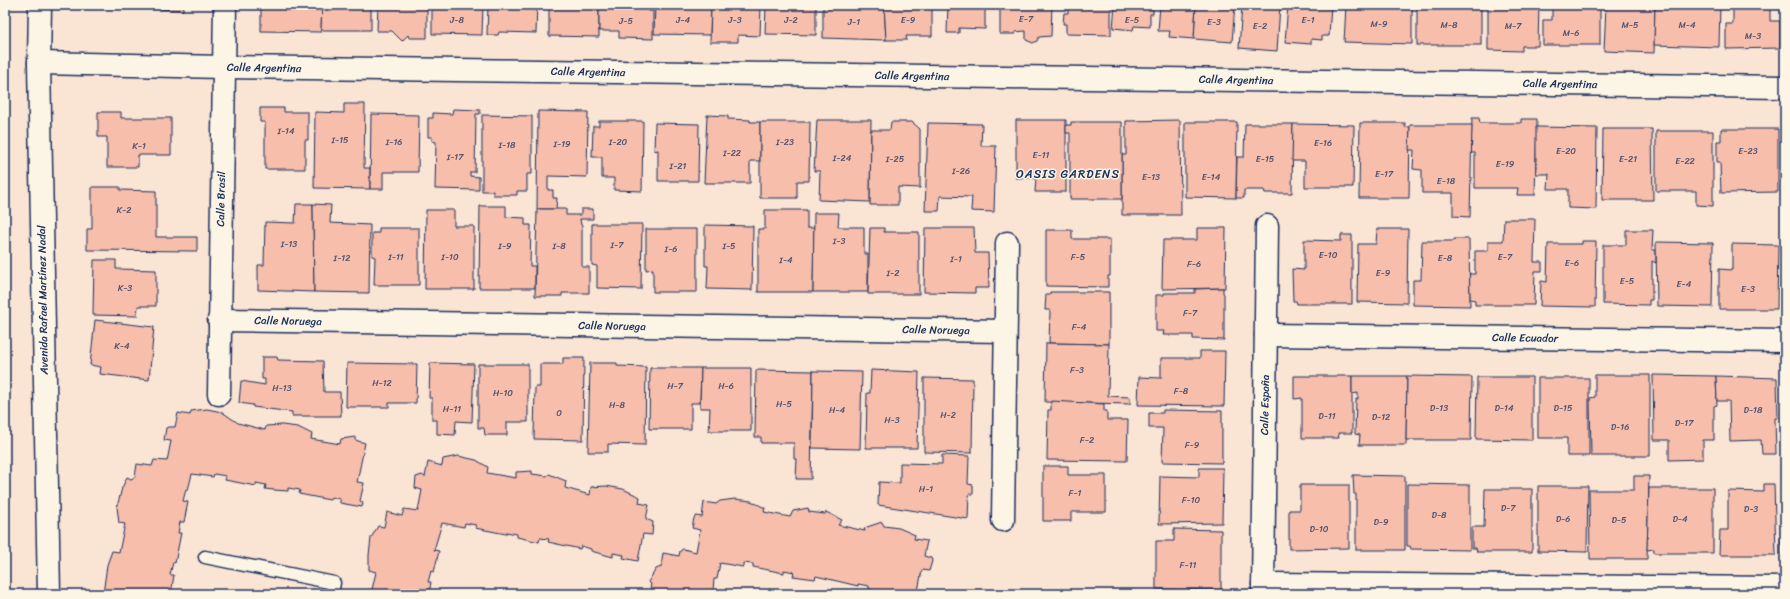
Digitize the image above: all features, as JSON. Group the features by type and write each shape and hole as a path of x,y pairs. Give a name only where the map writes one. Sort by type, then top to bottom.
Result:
{"street":[{"name":"Avenida Rafael Martínez Nadal","path":"40,5 39,63 49,594"},
{"name":"Calle Brasil","path":"219,394 225,5"},
{"name":"Calle Argentina","path":"39,63 223,67 1785,87"},
{"name":"Calle España","path":"1267,226 1263,589 1785,588"},
{"path":"1003,520 1007,243"},
{"name":"Calle Noruega","path":"220,320 1005,331"},
{"name":"Calle Ecuador","path":"1266,336 1785,341"}],"lane":[{"path":"205,557 334,583 332,594"}],"building":[{"path":"87,5 184,5 183,10 87,7"},
{"path":"266,5 322,5 321,32 261,31 261,7 266,7"},
{"path":"322,5 371,5 371,30 321,30"},
{"path":"378,5 427,5 427,38 409,38 408,35 402,41 392,31 377,31"},
{"path":"432,5 483,5 482,35 432,34"},
{"path":"488,5 537,5 536,33 499,32 498,35 487,35"},
{"path":"549,5 599,5 599,37 549,36"},
{"path":"599,5 649,5 649,11 653,11 653,39 619,38 619,31 599,31"},
{"path":"655,5 711,5 710,35 654,34"},
{"path":"711,5 761,5 760,36 738,35 738,42 710,42"},
{"path":"766,5 816,5 816,35 765,34"},
{"path":"823,5 884,5 886,40 823,38"},
{"path":"884,5 932,5 932,36 906,36 907,40 886,40"},
{"path":"948,5 985,5 985,29 959,28 959,33 947,33"},
{"path":"1000,5 1027,7 1027,5 1052,5 1051,36 1039,37 1037,41 1033,43 1026,40 1026,31 1015,32 1015,34 1000,34"},
{"path":"1068,5 1111,5 1111,35 1066,34 1066,24 1063,24 1064,13 1068,13"},
{"path":"1115,5 1153,5 1153,14 1150,14 1150,27 1134,26 1133,30 1113,28"},
{"path":"1160,5 1196,5 1194,39 1169,37 1170,31 1158,31"},
{"path":"1196,5 1235,5 1232,42 1194,39"},
{"path":"1242,5 1280,5 1277,51 1239,48"},
{"path":"1288,5 1331,5 1329,36 1322,36 1322,40 1311,39 1311,44 1285,42"},
{"path":"1346,5 1412,5 1412,44 1344,42"},
{"path":"1417,5 1481,5 1481,45 1417,45"},
{"path":"1488,5 1539,5 1538,46 1522,46 1522,51 1488,50"},
{"path":"1552,5 1600,5 1600,45 1543,45 1543,20 1552,20"},
{"path":"1606,5 1655,5 1654,53 1604,51"},
{"path":"1655,5 1720,5 1719,47 1654,45"},
{"path":"1733,5 1770,5 1770,21 1780,21 1780,48 1726,49 1726,24 1733,24"},
{"path":"344,104 365,104 364,168 370,168 370,189 314,188 315,112 344,113"},
{"path":"260,108 284,108 284,112 308,112 308,140 305,140 305,169 265,169 265,122 260,122"},
{"path":"453,109 480,110 480,114 476,114 475,172 470,172 470,176 479,177 479,190 435,189 436,142 432,141 432,137 428,137 428,118 433,118 433,113 452,114"},
{"path":"538,111 588,112 587,177 548,176 548,190 553,190 553,198 557,198 556,209 537,209"},
{"path":"98,112 121,112 121,118 171,118 171,155 138,155 138,167 107,167 107,137 98,137"},
{"path":"371,114 419,115 418,172 383,172 383,189 370,189"},
{"path":"482,115 532,116 532,174 527,174 527,191 517,191 517,195 493,195 493,191 482,191"},
{"path":"707,115 728,116 728,119 760,122 760,161 750,161 750,183 704,183"},
{"path":"1472,118 1479,118 1480,123 1521,123 1521,119 1537,119 1535,195 1517,195 1518,188 1475,188 1475,153 1471,153"},
{"path":"817,120 871,120 870,202 819,200 820,171 814,171"},
{"path":"1016,120 1066,120 1066,192 1035,192 1036,178 1016,178"},
{"path":"1180,120 1181,215 1122,215 1122,155 1126,155 1126,121"},
{"path":"599,121 643,121 642,191 614,190 614,178 602,178 602,157 592,157 593,126 599,126"},
{"path":"760,122 810,122 809,181 797,181 797,198 760,198"},
{"path":"891,122 912,122 920,129 920,188 898,187 898,205 870,205 871,130 890,130"},
{"path":"1071,122 1122,122 1122,199 1070,199 1070,133 1066,133 1066,125 1071,125"},
{"path":"1185,122 1237,122 1236,198 1185,197"},
{"path":"655,123 699,124 698,181 658,181 658,150 654,151"},
{"path":"928,123 982,124 981,146 996,146 994,212 971,211 972,197 940,196 939,211 925,211"},
{"path":"1360,123 1405,123 1405,127 1410,127 1409,198 1359,198"},
{"path":"1245,124 1293,124 1292,193 1265,193 1264,190 1244,190 1244,198 1236,198 1237,157 1244,157"},
{"path":"1293,124 1354,125 1353,187 1305,187 1305,161 1292,161"},
{"path":"1410,125 1472,125 1470,217 1453,216 1453,193 1422,193 1422,170 1413,169 1414,150 1409,150"},
{"path":"1536,127 1597,128 1596,209 1568,208 1568,189 1548,189 1549,174 1536,174"},
{"path":"1603,129 1652,129 1653,200 1602,200"},
{"path":"1721,129 1778,129 1778,192 1721,193 1720,162 1717,162 1717,141 1721,141"},
{"path":"1656,131 1713,131 1713,206 1696,205 1696,191 1656,191"},
{"path":"92,187 120,187 120,190 156,191 156,237 197,237 197,251 87,250 87,229 92,229"},
{"path":"296,204 313,204 314,292 258,290 258,265 264,265 265,222 295,223"},
{"path":"313,204 331,205 330,223 370,225 369,293 314,292"},
{"path":"480,206 506,206 506,217 525,218 525,225 531,225 530,266 535,266 535,288 479,288"},
{"path":"537,209 566,209 566,215 581,215 581,209 593,209 593,219 580,219 582,225 582,267 589,267 589,293 562,293 562,296 535,296"},
{"path":"426,210 454,210 454,226 474,226 474,289 425,289"},
{"path":"765,210 807,210 807,228 814,228 813,292 758,292 758,229 765,229"},
{"path":"814,213 839,213 838,227 864,227 864,254 868,254 868,292 813,292"},
{"path":"1504,219 1535,219 1534,262 1542,262 1542,271 1535,271 1534,305 1475,305 1475,300 1470,299 1469,274 1475,274 1475,251 1488,251 1488,241 1503,241"},
{"path":"592,224 642,224 641,289 597,288 597,266 592,265"},
{"path":"705,225 753,226 752,290 707,289 708,266 705,266"},
{"path":"379,228 419,228 419,285 374,285 375,257 372,256 372,233 379,233"},
{"path":"870,228 884,228 884,232 919,232 919,294 868,294"},
{"path":"925,228 974,228 975,253 988,253 989,288 975,288 975,293 924,292"},
{"path":"1197,228 1226,228 1225,288 1162,289 1163,240 1197,240"},
{"path":"646,229 697,229 697,292 653,292 653,269 646,270"},
{"path":"1377,229 1408,229 1407,303 1357,302 1358,244 1376,244"},
{"path":"1046,230 1072,230 1072,239 1110,239 1110,276 1108,276 1108,287 1046,286"},
{"path":"1626,230 1653,230 1652,250 1656,250 1656,263 1652,261 1652,300 1649,300 1649,305 1603,304 1603,245 1626,245"},
{"path":"1341,235 1352,235 1352,304 1297,304 1296,301 1293,301 1292,269 1304,270 1304,240 1341,241"},
{"path":"1454,239 1469,239 1470,306 1413,305 1413,280 1421,280 1422,241 1454,241"},
{"path":"1582,241 1596,241 1595,307 1540,306 1541,281 1547,282 1548,244 1582,244"},
{"path":"1656,242 1713,243 1712,307 1657,306"},
{"path":"1732,244 1778,245 1777,309 1719,309 1719,269 1732,270"},
{"path":"1785,253 1785,308 1784,308"},
{"path":"94,260 116,260 116,269 156,270 156,306 138,306 137,316 93,315"},
{"path":"1223,288 1224,340 1193,339 1193,335 1163,335 1164,331 1156,331 1156,295 1164,295 1164,293 1195,293 1195,289"},
{"path":"1050,292 1109,292 1109,344 1049,343 1050,310 1045,310 1046,294 1050,294"},
{"path":"95,320 154,327 149,380 100,374 101,367 90,365"},
{"path":"1046,343 1109,344 1108,396 1130,397 1130,404 1045,402"},
{"path":"1200,351 1225,351 1224,406 1138,405 1139,377 1161,378 1161,358 1200,358"},
{"path":"262,357 277,357 278,360 323,361 324,392 340,392 341,416 292,416 292,412 253,407 253,405 239,403 241,381 265,385 265,379 262,379"},
{"path":"563,358 584,358 583,440 534,439 535,387 540,387 540,364 563,364"},
{"path":"347,363 417,364 416,403 389,403 389,407 346,407"},
{"path":"430,363 474,364 472,422 456,421 455,435 437,434 437,420 432,420 432,398 429,398"},
{"path":"590,363 617,363 617,366 646,367 645,445 608,444 608,452 588,452"},
{"path":"478,364 528,364 528,422 507,422 507,435 485,435 484,428 478,428"},
{"path":"650,368 701,368 700,403 691,403 691,429 649,429"},
{"path":"701,368 751,368 751,431 709,431 710,408 700,408"},
{"path":"756,370 813,371 811,479 796,479 797,459 794,459 794,443 761,443 761,437 755,437"},
{"path":"871,370 919,372 917,448 866,448 867,393 870,393"},
{"path":"813,371 862,372 860,449 812,448"},
{"path":"1595,375 1650,375 1650,456 1591,456 1590,398 1595,397"},
{"path":"1653,375 1716,376 1717,405 1714,406 1714,440 1703,440 1703,459 1669,460 1669,440 1654,440"},
{"path":"1294,376 1352,376 1352,433 1338,433 1339,438 1302,438 1302,398 1294,399"},
{"path":"1352,376 1407,376 1406,445 1359,445 1360,435 1355,434 1356,399 1358,399 1358,393 1352,394"},
{"path":"1407,376 1472,377 1471,440 1406,440"},
{"path":"1716,376 1777,378 1778,418 1775,418 1776,454 1762,454 1761,440 1730,441 1729,401 1717,401"},
{"path":"1477,377 1532,377 1532,440 1476,439"},
{"path":"924,378 973,379 972,453 924,452"},
{"path":"1538,378 1589,378 1589,456 1567,456 1567,438 1538,438"},
{"path":"1784,378 1785,439 1783,439"},
{"path":"1051,401 1104,404 1104,411 1107,411 1107,420 1128,420 1127,461 1047,460 1048,410 1051,410"},
{"path":"207,409 222,412 238,423 265,430 266,426 282,425 298,427 312,434 311,439 340,444 341,439 355,437 355,440 365,443 357,482 364,483 360,501 363,503 362,507 340,503 340,499 331,497 330,500 299,494 300,490 288,488 288,491 265,489 266,485 256,483 256,486 225,480 226,476 214,474 213,477 192,474 188,490 186,489 183,501 188,502 184,522 180,522 178,533 181,533 175,563 173,562 170,575 174,575 171,594 103,594 107,565 112,551 119,552 125,524 119,523 117,507 122,488 127,477 131,479 135,477 137,464 152,466 154,460 167,461 171,441 164,440 166,428 175,427 178,413 190,415 191,411"},
{"path":"1163,410 1222,411 1222,463 1162,462 1163,428 1149,428 1149,413 1163,413"},
{"path":"942,455 969,456 968,484 973,485 973,494 969,494 968,519 878,505 879,482 900,483 900,463 942,464"},
{"path":"458,456 476,460 488,467 487,473 516,478 516,472 532,471 532,474 547,476 549,474 566,481 565,488 590,495 591,487 606,486 623,489 640,497 639,503 649,505 646,519 653,522 652,535 643,534 638,561 623,558 624,555 613,553 613,557 591,551 591,549 581,546 580,549 548,542 549,539 540,538 539,542 517,537 517,534 506,532 506,534 475,528 476,525 465,523 464,527 442,523 434,550 439,551 434,572 431,571 428,582 431,582 429,594 371,594 376,572 369,570 369,555 371,538 378,526 384,527 387,512 402,516 404,509 418,511 422,490 415,488 416,477 422,475 425,477 428,462 442,466 443,459"},
{"path":"1043,466 1068,466 1068,475 1106,475 1106,512 1071,512 1071,521 1043,521"},
{"path":"1199,468 1223,468 1222,523 1159,524 1160,476 1199,477"},
{"path":"1353,475 1405,476 1405,550 1356,550 1356,494 1354,494"},
{"path":"1634,476 1649,476 1647,559 1590,559 1589,490 1634,490"},
{"path":"1407,484 1470,485 1470,550 1411,549 1410,546 1407,546"},
{"path":"1764,484 1774,484 1776,555 1719,555 1720,530 1728,530 1728,491 1764,492"},
{"path":"1300,485 1349,485 1349,548 1289,549 1289,510 1300,510"},
{"path":"1538,486 1588,486 1587,552 1538,551"},
{"path":"1649,488 1713,488 1713,553 1654,553 1654,549 1647,550"},
{"path":"1485,489 1532,489 1532,552 1477,552 1476,548 1472,548 1472,527 1484,527"},
{"path":"1781,494 1785,494 1785,554 1781,554"},
{"path":"735,499 751,501 765,508 764,512 790,517 793,511 808,508 809,512 825,514 826,512 842,520 838,525 865,531 864,528 882,522 884,526 899,528 915,535 914,539 927,541 924,556 931,558 932,561 929,571 922,570 918,591 931,594 890,594 869,589 869,586 858,584 858,586 816,576 815,579 793,576 794,572 784,570 784,573 753,567 753,564 743,563 743,567 720,563 717,579 714,579 713,590 717,590 716,594 649,594 651,584 648,582 656,569 661,567 663,553 679,556 680,551 683,549 696,552 700,530 692,528 694,518 696,516 702,517 704,502 716,504 720,501"},
{"path":"1174,529 1221,530 1221,590 1156,589 1156,541 1174,541"}],"district":[{"name":"OASIS GARDENS","path":"1068,174"}]}
